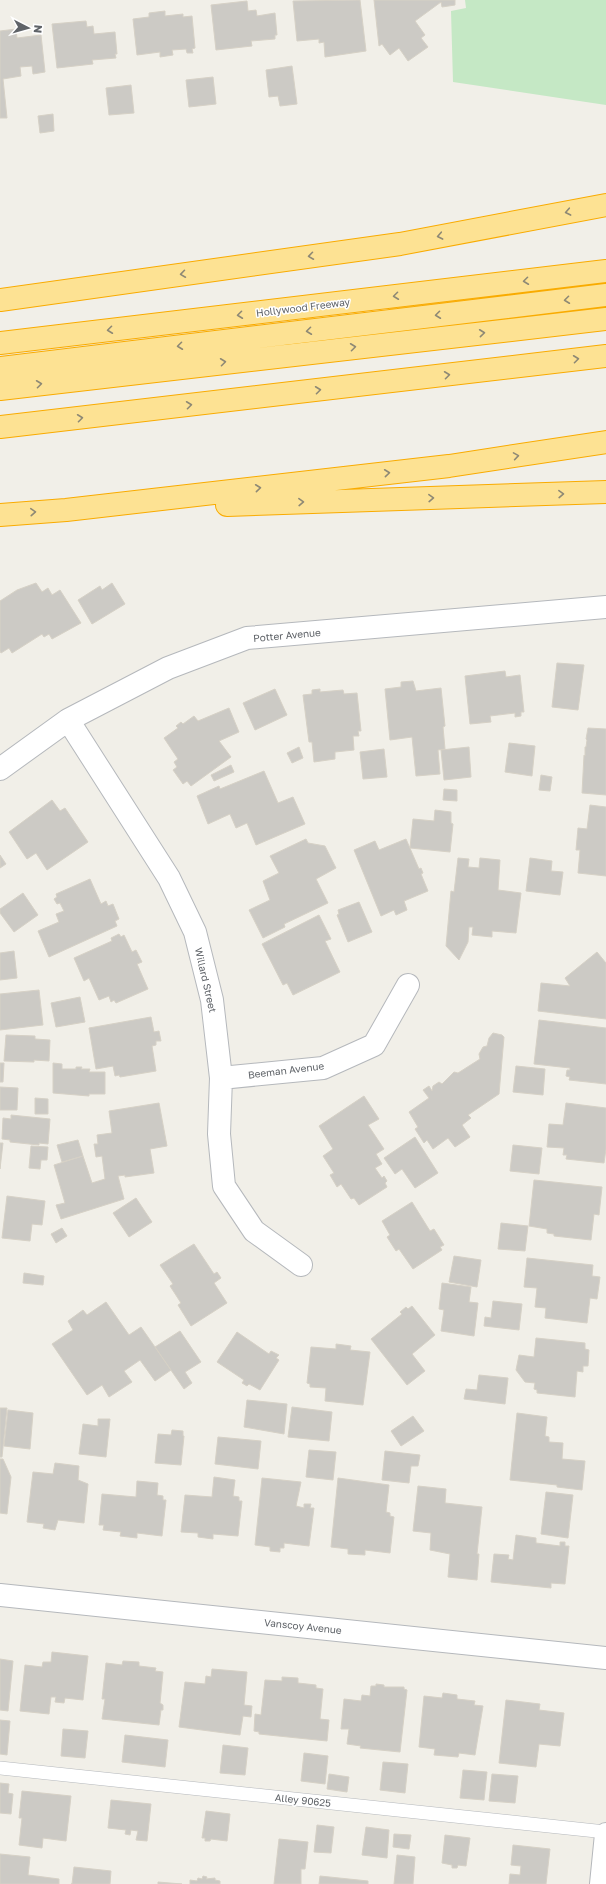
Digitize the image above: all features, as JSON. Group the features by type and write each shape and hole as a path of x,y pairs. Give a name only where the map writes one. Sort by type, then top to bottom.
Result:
{"highway":[{"path":"0,300 400,244 606,205"},
{"name":"Hollywood Freeway","path":"0,343 606,272"},
{"path":"0,368 606,295"},
{"path":"0,389 606,319"},
{"path":"0,427 606,356"},
{"path":"0,515 66,510 449,466 606,442"},
{"path":"66,510 606,492"}],"street":[{"name":"Potter Avenue","path":"0,769 68,720 168,668 247,638 606,607"},
{"name":"Willard Street","path":"68,720 169,878 195,932 212,1000 221,1078 219,1134 224,1186 254,1231 301,1265"},
{"name":"Beeman Avenue","path":"221,1078 323,1068 374,1045 408,985"},
{"name":"Vanscoy Avenue","path":"0,1594 606,1658"},
{"path":"601,1884 606,1833"}],"lane":[{"name":"Alley 90625","path":"0,1768 606,1833"}],"green space":[{"path":"465,0 606,0 606,105 453,82 451,11 466,8"}],"building":[{"path":"360,0 366,51 325,57 324,42 319,43 319,39 297,41 293,1"},
{"path":"374,0 455,0 455,5 442,7 441,2 415,21 425,35 421,38 428,47 408,61 399,48 390,55 382,44 379,46"},
{"path":"247,1 248,11 256,10 257,16 275,13 277,35 275,35 275,39 251,41 252,46 216,50 211,5"},
{"path":"165,11 165,16 183,14 183,17 192,16 195,48 192,49 193,53 187,53 186,49 172,50 173,55 160,57 160,52 137,55 133,19 149,17 149,13"},
{"path":"86,21 87,27 93,26 94,34 115,32 116,58 92,60 93,64 57,68 52,24"},
{"path":"16,29 17,38 41,35 45,72 33,74 32,66 20,67 21,76 3,79 7,118 0,118 0,31"},
{"path":"292,66 297,104 280,106 278,96 269,97 266,70"},
{"path":"213,77 216,104 189,107 186,80"},
{"path":"131,85 134,113 109,115 106,88"},
{"path":"53,114 54,131 40,133 38,116"},
{"path":"36,583 42,592 48,588 52,595 60,590 81,623 52,639 49,634 44,637 42,634 12,653 9,648 1,653 0,601 17,590"},
{"path":"112,583 125,604 92,624 78,600 100,586 102,590"},
{"path":"557,663 584,665 578,710 552,707"},
{"path":"505,671 506,677 520,675 524,712 521,712 521,716 515,717 515,713 490,716 491,722 470,724 465,676"},
{"path":"413,681 416,691 441,688 445,726 443,727 445,749 438,750 440,774 416,776 412,737 390,740 385,689 401,687 401,682"},
{"path":"275,689 287,715 255,730 243,703"},
{"path":"320,689 320,692 343,690 344,694 357,693 361,731 358,731 359,736 353,736 354,750 335,752 335,759 314,762 312,742 309,742 303,695 312,694 312,690"},
{"path":"229,708 239,732 219,741 231,757 191,786 187,781 183,784 173,770 177,767 174,762 178,759 164,738 178,728 176,726 181,722 183,724 194,716 198,721"},
{"path":"588,728 606,729 606,795 582,793 584,755 585,756"},
{"path":"509,743 535,746 532,776 505,772"},
{"path":"299,747 303,758 292,763 287,753"},
{"path":"469,747 471,777 444,780 441,750"},
{"path":"384,749 387,777 363,779 360,752"},
{"path":"231,765 234,772 214,781 211,775"},
{"path":"264,771 278,803 293,797 305,824 256,845 247,823 236,828 230,814 208,824 197,796 219,786 220,789"},
{"path":"541,775 552,777 550,791 539,790"},
{"path":"444,789 457,790 457,801 443,800"},
{"path":"52,800 60,811 65,808 88,842 47,870 36,853 27,859 9,832"},
{"path":"590,805 606,807 606,876 578,873 580,850 576,850 578,828 587,829"},
{"path":"435,810 451,812 451,823 453,824 450,852 410,848 413,819 434,821"},
{"path":"306,839 308,843 325,846 336,868 316,879 328,903 284,924 285,927 263,938 249,910 270,900 263,881 279,873 270,856"},
{"path":"406,839 419,869 421,868 423,873 421,874 428,891 404,901 407,910 396,915 394,910 381,916 354,850 375,841 379,850"},
{"path":"0,855 6,864 0,868"},
{"path":"458,858 469,859 468,867 479,868 480,858 500,860 498,890 521,893 516,933 492,931 492,937 472,935 473,927 469,927 468,942 459,960 446,946 451,891 454,892"},
{"path":"530,858 552,861 551,871 563,872 560,895 526,891"},
{"path":"90,879 101,904 106,901 108,906 113,904 119,919 115,921 117,926 49,957 38,931 59,922 56,914 64,911 60,903 57,904 54,899 57,897 56,894"},
{"path":"23,893 38,915 14,932 0,913 0,909"},
{"path":"359,902 372,932 348,942 337,915 339,914 338,910"},
{"path":"319,915 331,939 325,941 340,972 293,995 287,983 283,985 262,944"},
{"path":"119,934 121,937 124,935 132,952 136,950 142,962 137,964 148,989 116,1003 114,1000 111,1002 109,996 99,1000 89,978 84,981 74,958 112,941 111,938"},
{"path":"14,951 17,978 0,980 0,953"},
{"path":"597,952 606,963 606,1019 538,1011 541,983 570,986 565,978"},
{"path":"39,990 43,1025 0,1030 0,994"},
{"path":"80,997 85,1022 56,1027 51,1003"},
{"path":"151,1017 154,1032 159,1031 161,1041 156,1041 156,1045 152,1046 156,1071 120,1077 119,1075 115,1076 113,1066 96,1069 89,1028"},
{"path":"539,1020 606,1028 606,1084 569,1080 570,1077 566,1076 567,1070 570,1070 570,1068 534,1064"},
{"path":"493,1033 504,1037 499,1094 468,1115 471,1118 462,1125 470,1137 455,1147 448,1138 433,1149 427,1140 424,1143 415,1129 418,1127 409,1112 429,1098 423,1090 429,1086 432,1091 433,1086 439,1082 442,1084 454,1072 458,1073 480,1059 479,1054 483,1047 487,1046 489,1038"},
{"path":"6,1035 35,1036 35,1039 50,1040 49,1061 4,1061"},
{"path":"0,1063 4,1063 3,1082 0,1082"},
{"path":"53,1063 62,1064 62,1069 76,1069 76,1067 82,1067 81,1069 90,1069 89,1072 105,1072 105,1094 89,1094 89,1096 53,1093"},
{"path":"516,1066 545,1069 543,1095 513,1092"},
{"path":"0,1087 18,1088 17,1110 0,1110"},
{"path":"364,1096 379,1119 368,1125 384,1149 376,1154 382,1164 375,1168 382,1178 384,1176 387,1181 385,1183 387,1187 359,1205 354,1198 351,1199 341,1184 337,1187 330,1175 334,1173 323,1156 333,1149 319,1126"},
{"path":"35,1098 48,1099 48,1114 35,1114"},
{"path":"159,1103 167,1146 150,1149 154,1173 125,1177 125,1175 118,1176 124,1199 61,1219 56,1205 65,1203 54,1165 83,1156 92,1183 105,1179 102,1156 96,1157 94,1144 98,1144 97,1135 112,1133 109,1111"},
{"path":"566,1103 606,1108 606,1149 604,1163 566,1159 567,1155 563,1155 564,1148 547,1147 549,1124 563,1125"},
{"path":"11,1115 50,1119 48,1144 39,1143 39,1145 10,1142 10,1140 2,1139 3,1118 11,1119"},
{"path":"415,1137 438,1173 415,1188 402,1169 395,1174 384,1158"},
{"path":"78,1140 83,1156 62,1162 57,1145"},
{"path":"0,1143 3,1143 0,1169"},
{"path":"513,1145 542,1148 539,1174 510,1171"},
{"path":"31,1146 48,1147 47,1160 41,1160 40,1169 29,1168"},
{"path":"534,1180 602,1187 599,1215 594,1214 591,1240 554,1236 554,1234 547,1233 547,1229 529,1226"},
{"path":"7,1196 45,1201 42,1225 32,1224 30,1241 2,1238"},
{"path":"136,1198 152,1222 129,1237 113,1213"},
{"path":"412,1202 430,1231 434,1229 444,1245 440,1247 442,1250 413,1269 399,1249 396,1251 387,1237 390,1235 382,1221"},
{"path":"501,1223 528,1226 525,1251 498,1249"},
{"path":"62,1228 67,1236 56,1243 51,1234"},
{"path":"194,1244 214,1274 217,1272 221,1278 214,1283 227,1303 191,1326 178,1305 181,1303 170,1286 173,1284 160,1265"},
{"path":"454,1256 481,1260 477,1287 449,1282"},
{"path":"527,1258 593,1265 592,1276 600,1277 597,1299 590,1298 587,1323 545,1318 546,1308 535,1307 537,1288 524,1287"},
{"path":"24,1273 44,1276 43,1285 23,1283"},
{"path":"442,1283 471,1287 469,1302 478,1303 474,1336 441,1331 444,1310 439,1309"},
{"path":"493,1301 522,1304 519,1330 484,1326 485,1317 491,1318"},
{"path":"106,1302 129,1335 141,1327 171,1370 155,1381 140,1360 124,1371 132,1382 109,1397 102,1385 87,1395 52,1344 73,1330 68,1321 83,1310 87,1315"},
{"path":"412,1306 435,1335 412,1354 425,1371 407,1385 371,1339 402,1314 400,1312 406,1307 408,1309"},
{"path":"180,1331 201,1362 185,1372 192,1383 184,1389 155,1347"},
{"path":"237,1332 269,1354 271,1351 279,1355 276,1358 279,1360 260,1390 249,1384 247,1386 242,1383 244,1380 217,1362"},
{"path":"536,1338 585,1343 585,1349 589,1350 588,1366 583,1366 583,1372 577,1371 575,1397 537,1393 537,1390 534,1389 535,1383 525,1382 516,1370 519,1355 534,1357"},
{"path":"336,1344 351,1346 350,1350 370,1352 363,1405 325,1401 326,1388 310,1387 310,1384 307,1383 311,1347 336,1349"},
{"path":"479,1375 508,1378 505,1404 464,1399 466,1389 477,1390"},
{"path":"247,1400 287,1404 284,1434 244,1427"},
{"path":"292,1407 332,1412 329,1441 288,1437"},
{"path":"0,1408 7,1408 2,1457 0,1457"},
{"path":"8,1410 33,1413 30,1449 4,1446"},
{"path":"517,1413 547,1417 545,1436 549,1437 549,1442 563,1443 562,1459 585,1461 582,1490 557,1487 557,1485 510,1480"},
{"path":"413,1416 424,1431 401,1446 391,1431"},
{"path":"98,1419 110,1419 106,1457 79,1454 83,1424 98,1426"},
{"path":"172,1430 183,1431 184,1436 181,1465 155,1463 158,1434 171,1435"},
{"path":"218,1437 261,1441 258,1469 215,1464"},
{"path":"309,1450 336,1452 333,1480 306,1477"},
{"path":"385,1451 420,1455 418,1466 411,1466 409,1483 382,1480"},
{"path":"0,1459 3,1459 11,1477 7,1514 0,1513"},
{"path":"55,1463 79,1466 78,1480 88,1484 84,1523 58,1520 55,1530 43,1528 44,1524 27,1522 33,1472 53,1474"},
{"path":"214,1477 235,1480 233,1496 239,1497 239,1501 242,1501 238,1536 213,1534 213,1539 198,1537 198,1533 181,1532 185,1495 212,1497"},
{"path":"262,1478 301,1482 296,1506 304,1508 304,1504 311,1504 310,1508 314,1508 309,1546 284,1543 284,1548 280,1548 280,1552 270,1551 270,1547 255,1545"},
{"path":"338,1478 389,1485 386,1512 390,1513 390,1516 394,1517 390,1553 365,1550 365,1555 348,1554 348,1549 331,1547"},
{"path":"137,1481 158,1483 157,1495 163,1496 163,1500 166,1500 162,1536 137,1533 137,1538 120,1536 121,1532 103,1530 104,1525 99,1525 102,1494 136,1497"},
{"path":"418,1486 446,1489 445,1503 482,1507 477,1554 479,1554 477,1580 448,1577 450,1554 430,1550 431,1533 413,1531"},
{"path":"546,1492 573,1495 568,1538 541,1534"},
{"path":"516,1535 536,1538 536,1543 560,1546 560,1542 565,1542 565,1546 569,1546 565,1584 551,1583 551,1588 491,1582 494,1554 509,1555 508,1559 513,1560"},
{"path":"52,1652 88,1656 83,1700 65,1698 64,1703 55,1702 56,1697 51,1697 49,1714 20,1711 25,1665 42,1667 43,1662 51,1662"},
{"path":"0,1659 13,1661 8,1711 0,1710"},
{"path":"123,1661 139,1662 139,1666 156,1668 155,1671 163,1672 160,1703 163,1705 163,1710 161,1710 159,1725 102,1719 105,1699 102,1699 106,1663 122,1665"},
{"path":"212,1669 247,1672 244,1705 252,1706 251,1717 243,1716 240,1735 179,1727 185,1682 205,1684 206,1676 211,1677"},
{"path":"282,1677 298,1678 298,1683 316,1685 316,1688 323,1689 320,1719 329,1720 327,1741 259,1734 259,1732 254,1731 255,1714 261,1715 265,1680 282,1681"},
{"path":"376,1684 384,1685 384,1687 404,1687 404,1689 407,1690 400,1752 360,1748 361,1746 347,1744 349,1729 341,1729 344,1699 361,1701 362,1695 370,1696 371,1686 376,1686"},
{"path":"443,1693 457,1695 457,1699 475,1701 474,1705 483,1706 475,1755 459,1753 458,1757 434,1755 435,1749 419,1747 424,1696 442,1698"},
{"path":"506,1700 540,1704 539,1710 564,1713 560,1746 539,1744 536,1767 499,1763"},
{"path":"0,1720 10,1721 7,1755 0,1754"},
{"path":"63,1729 88,1731 85,1758 61,1756"},
{"path":"125,1735 168,1740 165,1767 122,1762"},
{"path":"223,1745 248,1748 245,1775 220,1773"},
{"path":"304,1753 328,1756 325,1784 301,1781"},
{"path":"383,1762 408,1764 405,1793 380,1790"},
{"path":"463,1770 487,1772 484,1800 460,1798"},
{"path":"329,1774 349,1777 347,1792 327,1789"},
{"path":"492,1774 518,1776 515,1803 489,1801"},
{"path":"0,1783 9,1784 8,1793 13,1794 11,1814 0,1813"},
{"path":"22,1791 71,1796 66,1841 43,1838 42,1848 19,1845 22,1818 19,1818"},
{"path":"111,1800 151,1804 147,1841 136,1840 138,1831 131,1830 130,1835 125,1834 126,1830 108,1828"},
{"path":"206,1811 230,1814 227,1841 211,1839 210,1841 205,1841 205,1838 202,1838"},
{"path":"317,1825 334,1827 331,1853 314,1852"},
{"path":"366,1827 389,1830 387,1858 362,1855"},
{"path":"394,1834 411,1835 409,1849 393,1847"},
{"path":"445,1835 470,1838 466,1866 458,1865 457,1868 452,1868 452,1865 442,1863"},
{"path":"279,1839 308,1842 305,1869 301,1869 301,1884 274,1884"},
{"path":"513,1845 550,1849 546,1884 509,1884 510,1874 520,1875 521,1866 511,1865"},
{"path":"0,1854 30,1857 28,1875 59,1879 59,1884 0,1884"},
{"path":"397,1855 415,1857 413,1884 394,1884"},
{"path":"74,1867 111,1871 110,1884 72,1884"},
{"path":"203,1876 207,1877 206,1879 215,1878 215,1880 220,1881 220,1884 190,1884 190,1880 197,1881 198,1878 202,1879"},
{"path":"320,1876 368,1881 368,1884 319,1884"},
{"path":"158,1882 182,1884 158,1884"}]}
